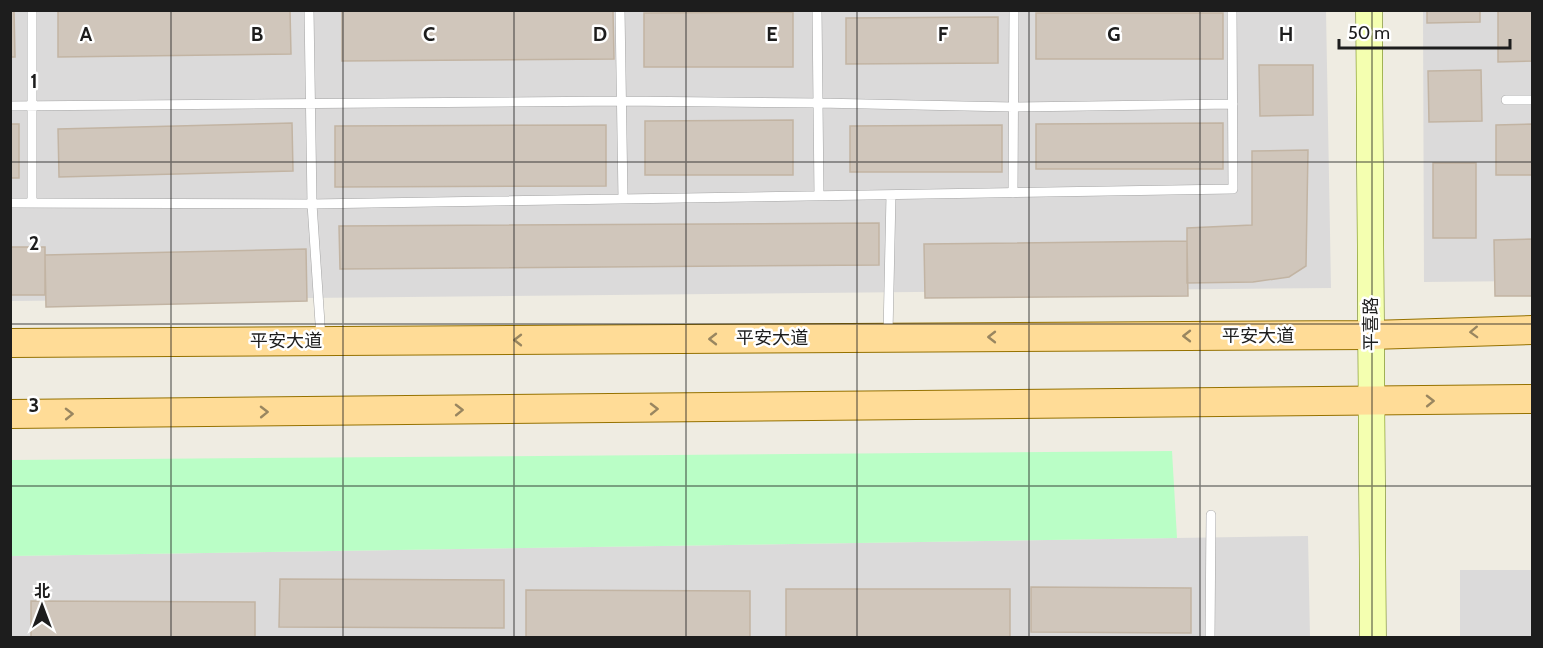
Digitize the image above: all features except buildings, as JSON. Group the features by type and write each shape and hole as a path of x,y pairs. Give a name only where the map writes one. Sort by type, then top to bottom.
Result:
{"main road":[{"name":"平安大道","path":"10,343 1371,335 1533,330"},
{"path":"10,414 1533,399"}],"street":[{"name":"平喜路","path":"1369,10 1373,638"}],"lane":[{"path":"32,10 32,203"},
{"path":"309,10 312,204 321,341"},
{"path":"620,10 623,199"},
{"path":"817,10 819,196"},
{"path":"1013,193 1014,10"},
{"path":"10,203 312,204 1233,189 1232,10"},
{"path":"1506,100 1533,100"},
{"path":"10,106 621,101 1013,108 1233,104"},
{"path":"888,338 891,195"},
{"path":"1210,638 1211,515"}],"shaded area":[{"path":"10,11 1326,11 1331,288 11,301"},
{"path":"1423,11 1532,11 1532,281 1424,282"},
{"path":"1308,536 1310,637 11,637 10,556"},
{"path":"1460,570 1532,570 1532,637 1460,637"}],"green space":[{"path":"1172,451 1177,538 11,556 11,460"}]}
